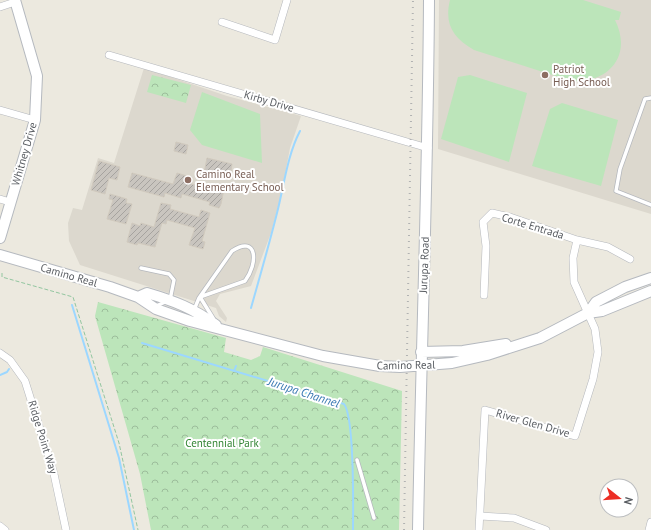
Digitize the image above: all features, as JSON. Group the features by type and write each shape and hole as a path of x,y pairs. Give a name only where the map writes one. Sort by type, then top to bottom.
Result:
{"main road":[{"name":"Jurupa Road","path":"418,530 421,352 428,148 429,0"},
{"name":"Whitney Drive","path":"0,238 5,201 34,120 37,76 15,1"},
{"name":"Camino Real","path":"0,255 110,287 138,297 154,307 190,321 322,356 364,364 400,367 469,360 540,338 588,313 602,311 651,291"},
{"name":"Camino Real","path":"588,313 596,302 626,287 651,278"},
{"name":"Camino Real","path":"138,297 147,294 170,300 194,310 219,328"},
{"path":"421,352 463,351 504,343 518,345"}],"street":[{"path":"222,22 276,40 287,0"},
{"path":"0,7 15,1"},
{"name":"Kirby Drive","path":"109,55 428,148"},
{"path":"0,110 34,120"},
{"name":"Corte Entrada","path":"484,295 486,246 483,222 492,213 510,217 576,240 608,247 630,259"},
{"path":"576,240 573,258 574,282 588,313"},
{"name":"River Glen Drive","path":"479,530 485,410 575,436 595,371 598,352 595,329 588,313"},
{"name":"Ridge Point Way","path":"0,353 10,360 25,381 54,474 66,530"},
{"path":"480,516 514,518 546,530"},
{"path":"649,530 651,522"},
{"path":"0,526 4,530"}],"lane":[{"path":"651,98 645,99 620,169 616,191 651,205"},
{"path":"190,321 200,297 232,250 245,246 251,249 255,256 254,263 245,281 200,297"},
{"path":"141,268 169,274 174,280 170,300 154,307"},
{"path":"200,297 219,328"},
{"path":"357,460 374,518"}],"path":[{"path":"2,273 2,276 73,298 119,443 138,530"}],"shaded area":[{"name":"Patriot High School","path":"439,0 651,0 651,214 438,149"},
{"name":"Camino Real Elementary School","path":"144,68 227,96 301,116 290,148 281,196 271,233 251,286 220,294 216,301 227,318 226,322 219,316 216,308 80,265 69,241 68,223 73,208 82,210 98,158 114,163"}],"green space":[{"path":"450,0 583,0 621,12 619,20 615,20 620,33 621,45 619,56 614,65 606,73 596,78 584,81 571,81 474,50 461,40 452,30 448,16"},
{"path":"152,75 191,85 186,103 147,92"},
{"path":"470,75 527,93 509,162 441,139 458,77"},
{"path":"202,92 260,114 262,163 202,145 190,130"},
{"path":"562,103 618,120 601,186 532,166 550,109"},
{"name":"Centennial Park","path":"98,302 226,338 224,352 251,360 260,356 263,347 402,391 399,530 151,530 140,474 95,316"}],"building":[{"path":"176,142 188,145 186,154 174,151"},
{"path":"207,158 232,164 231,171 227,171 225,178 204,173"},
{"path":"99,161 120,167 117,180 109,178 105,194 91,190"},
{"path":"132,173 173,184 177,173 187,176 185,182 213,190 214,187 224,189 221,204 219,208 209,205 210,202 182,194 181,198 165,193 164,197 128,187"},
{"path":"110,194 127,199 126,203 132,204 126,224 107,219 113,200 109,199"},
{"path":"161,203 171,205 170,209 199,217 201,210 210,213 202,241 205,242 203,249 189,245 195,228 167,220 166,224 162,223 155,247 127,242 132,223 140,226 141,223 154,227"}],"waterway":[{"name":"Jurupa Channel","path":"251,308 274,225 289,161 300,131"},
{"path":"72,305 119,458 134,530"},
{"name":"Jurupa Channel","path":"142,343 344,404 348,413 352,444 353,530"},
{"name":"Jurupa Channel","path":"234,371 236,366"},
{"path":"0,375 7,372 9,369"}],"railway":[{"path":"404,530 413,0"}],"place":[{"name":"Patriot High School","path":"545,75"},
{"name":"Camino Real Elementary School","path":"188,180"}]}
